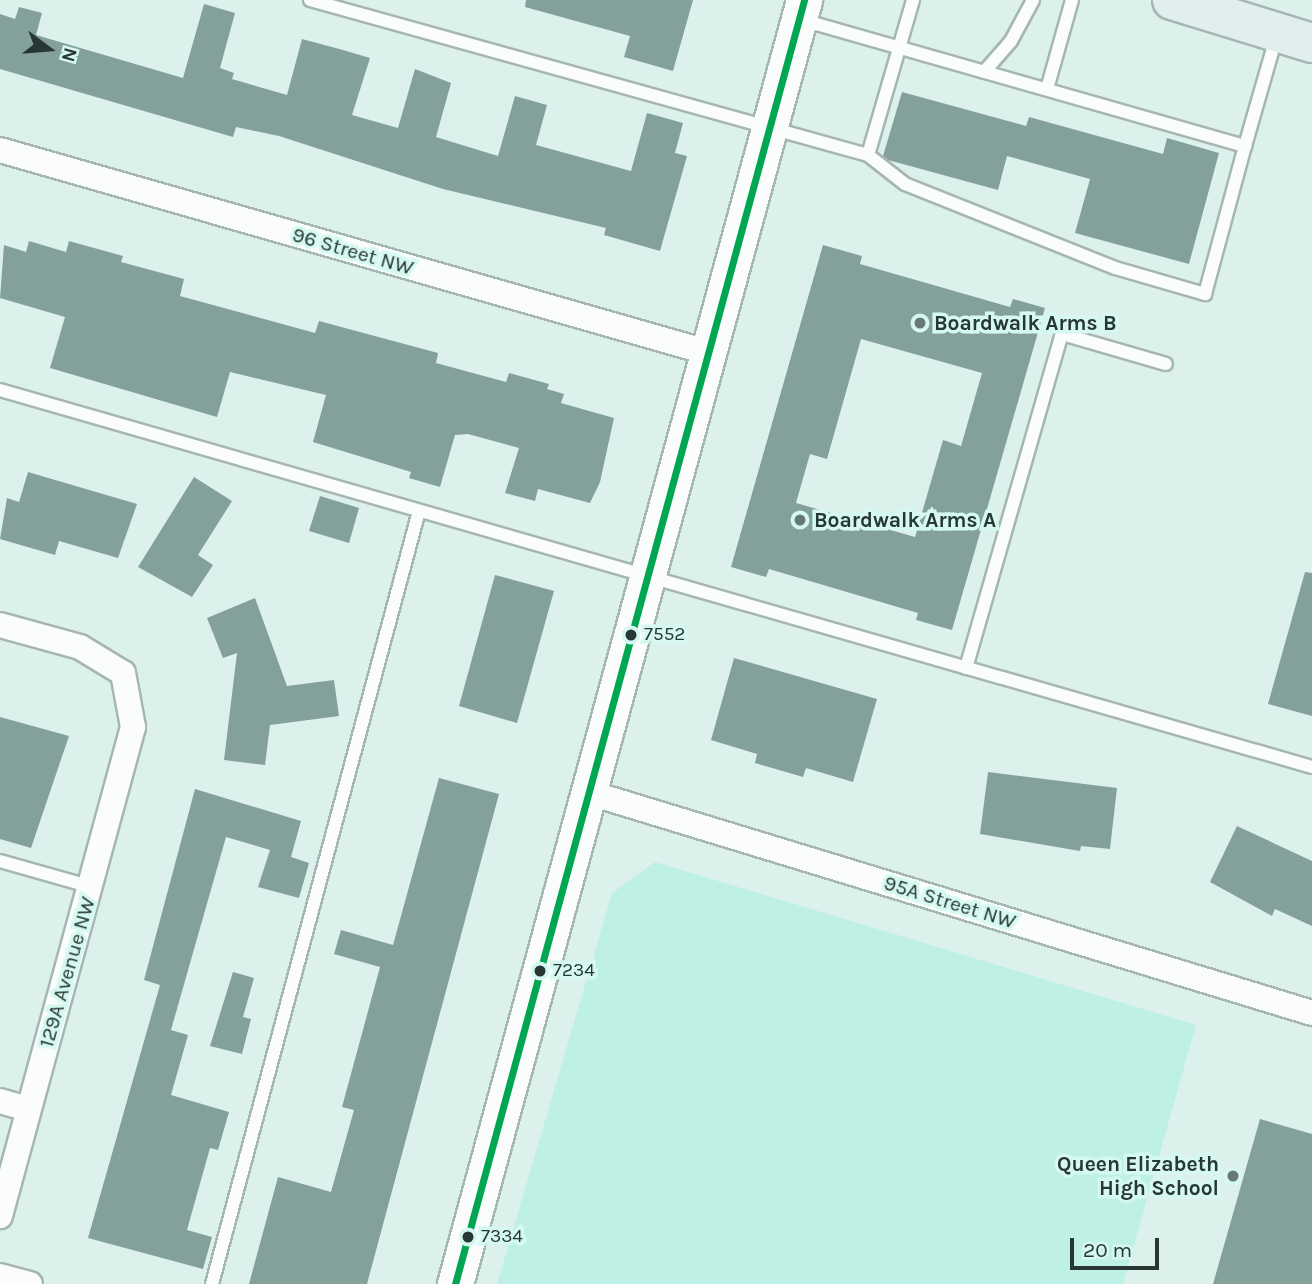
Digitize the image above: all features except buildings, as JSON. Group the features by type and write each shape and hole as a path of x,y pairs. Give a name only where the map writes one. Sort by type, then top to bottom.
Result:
{"main road":[{"path":"1172,0 1295,37"}],"street":[{"path":"454,1284 766,129 801,10"},
{"name":"96 Street NW","path":"0,150 707,352"},
{"name":"129A Avenue NW","path":"0,625 80,647 123,673 133,727 92,887 0,1216"},
{"name":"95A Street NW","path":"587,792 1312,1013"},
{"path":"0,1101 28,1109"},
{"path":"0,1276 30,1284"}],"lane":[{"path":"310,0 766,129 868,155 905,184 1115,268 1205,294 1245,146 1295,37"},
{"path":"868,155 913,0"},
{"path":"984,72 1011,41 1033,0"},
{"path":"1047,89 1072,0"},
{"path":"801,10 899,48 1245,146"},
{"path":"966,668 1062,334 1166,364"},
{"path":"0,390 1312,767"},
{"path":"212,1284 419,511"},
{"path":"0,861 92,887"}],"green space":[{"path":"655,862 1196,1025 1123,1284 497,1284 612,893"}],"transit line":[{"path":"455,1284 804,0"}],"place":[{"name":"Boardwalk Arms B","path":"920,323"},
{"name":"Boardwalk Arms A","path":"800,520"},
{"name":"7552","path":"631,635"},
{"name":"7234","path":"540,971"},
{"name":"Queen Elizabeth High School","path":"1233,1176"},
{"name":"7334","path":"468,1237"}]}
